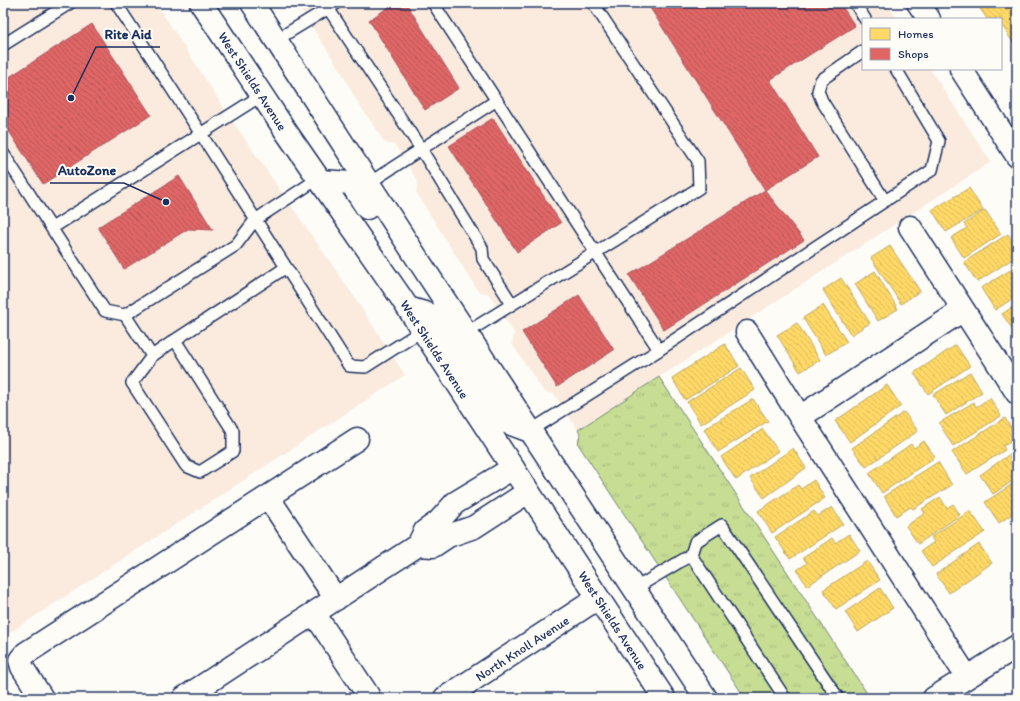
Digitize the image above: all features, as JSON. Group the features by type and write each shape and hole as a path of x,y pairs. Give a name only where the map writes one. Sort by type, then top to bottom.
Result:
{"street":[{"name":"West Shields Avenue","path":"201,3 262,95 423,330 664,698"},
{"path":"252,3 415,255 706,698"},
{"path":"918,3 928,18"},
{"path":"962,70 1017,156"},
{"path":"320,180 351,183 391,245 415,255"},
{"path":"910,227 1017,393"},
{"path":"408,308 431,315 503,421 530,431"},
{"path":"800,417 963,310"},
{"path":"747,332 967,677"},
{"path":"42,698 22,667 20,660 26,653 357,440"},
{"path":"184,698 418,545 425,531 438,522 455,503 513,468"},
{"path":"418,545 434,546 448,536 474,527 528,492"},
{"path":"268,497 336,599"},
{"name":"North Knoll Avenue","path":"445,698 598,598"},
{"path":"314,613 368,695"},
{"path":"934,698 1017,646"}],"lane":[{"path":"3,45 70,3"},
{"path":"116,3 349,366 365,367 423,330"},
{"path":"316,3 333,6 482,248 483,259 512,304"},
{"path":"433,3 659,350"},
{"path":"466,333 699,188 698,161 592,3"},
{"path":"855,3 864,18"},
{"path":"276,40 333,6"},
{"path":"862,52 821,80 818,91 822,101 885,201"},
{"path":"530,431 659,350 932,170 939,141 897,70"},
{"path":"52,228 262,95"},
{"path":"369,184 497,100"},
{"path":"3,153 105,311 125,315 236,245 255,220 320,180"},
{"path":"175,340 232,431 233,451 200,472 186,466 132,383 152,356 175,340 285,268"},
{"path":"125,315 152,356"},
{"path":"634,589 690,555 694,542 722,525 834,697"},
{"path":"690,555 785,698"}],"shaded area":[{"path":"17,3 154,3 167,20 231,119 353,295 405,375 3,637 3,12"},
{"path":"296,3 887,3 896,18 862,18 862,70 931,70 991,162 578,430 554,394 544,392 512,344 514,333 489,294 478,291 416,192 418,182 395,145 385,143 355,98 341,71"}],"green space":[{"path":"659,377 870,698 745,698 578,444 580,434 578,430"}],"building: Homes":[{"path":"985,3 1012,3 1017,11 1017,42 1014,44 1002,26 1002,18 986,18 979,7"},
{"path":"969,188 983,210 946,232 932,210"},
{"path":"985,210 1001,234 964,258 951,238 967,228 964,224"},
{"path":"1008,234 1017,249 1017,256 977,282 964,262"},
{"path":"890,246 920,291 901,304 871,258"},
{"path":"1017,266 1017,296 995,310 981,288"},
{"path":"875,271 898,309 878,321 855,284"},
{"path":"841,278 870,323 851,335 823,290"},
{"path":"1017,304 1017,336 1002,314"},
{"path":"823,305 847,342 826,355 803,318"},
{"path":"797,323 820,360 800,372 777,335"},
{"path":"725,344 739,366 685,400 672,378"},
{"path":"956,345 970,366 928,394 914,373"},
{"path":"741,368 755,390 701,424 687,402"},
{"path":"970,372 982,392 946,415 933,395"},
{"path":"887,385 901,406 850,442 835,421"},
{"path":"990,398 1001,416 953,446 939,423 974,402 976,407"},
{"path":"753,399 768,421 718,452 704,429"},
{"path":"904,412 918,431 866,467 852,448"},
{"path":"1005,418 1017,437 1003,446 1005,450 967,474 952,452"},
{"path":"763,429 778,451 736,480 721,457"},
{"path":"924,441 935,457 882,493 869,473 911,444 914,448"},
{"path":"793,448 806,468 764,498 750,478"},
{"path":"1017,449 1017,478 993,494 980,475"},
{"path":"938,462 952,485 913,509 911,507 896,516 884,496"},
{"path":"814,480 825,498 772,533 758,511 798,485 801,489"},
{"path":"1017,481 1017,511 999,523 985,502"},
{"path":"940,497 947,508 953,504 960,515 918,544 906,526 925,513 922,509"},
{"path":"832,507 843,524 790,559 775,537 814,511 818,516"},
{"path":"970,511 985,532 932,567 921,551 934,542 931,537"},
{"path":"849,534 860,551 807,586 797,570 807,563 803,558 832,538 835,543"},
{"path":"979,544 992,563 949,593 936,574"},
{"path":"867,561 880,580 836,609 823,590"},
{"path":"880,588 893,608 858,632 845,612"},
{"path":"1017,689 1017,698 1004,698"}],"building: Shops":[{"path":"395,3 406,3 459,88 425,110 369,20"},
{"path":"647,3 840,3 855,26 770,80 818,157 765,190"},
{"path":"92,24 151,115 43,184 3,122 3,81"},
{"path":"493,118 561,223 517,252 449,146"},
{"path":"179,176 213,230 188,229 124,269 98,227"},
{"path":"765,190 804,240 664,330 629,275"},
{"path":"579,295 614,350 557,387 522,332"}],"place":[{"name":"Rite Aid","path":"71,98"},
{"name":"AutoZone","path":"166,202"}]}
